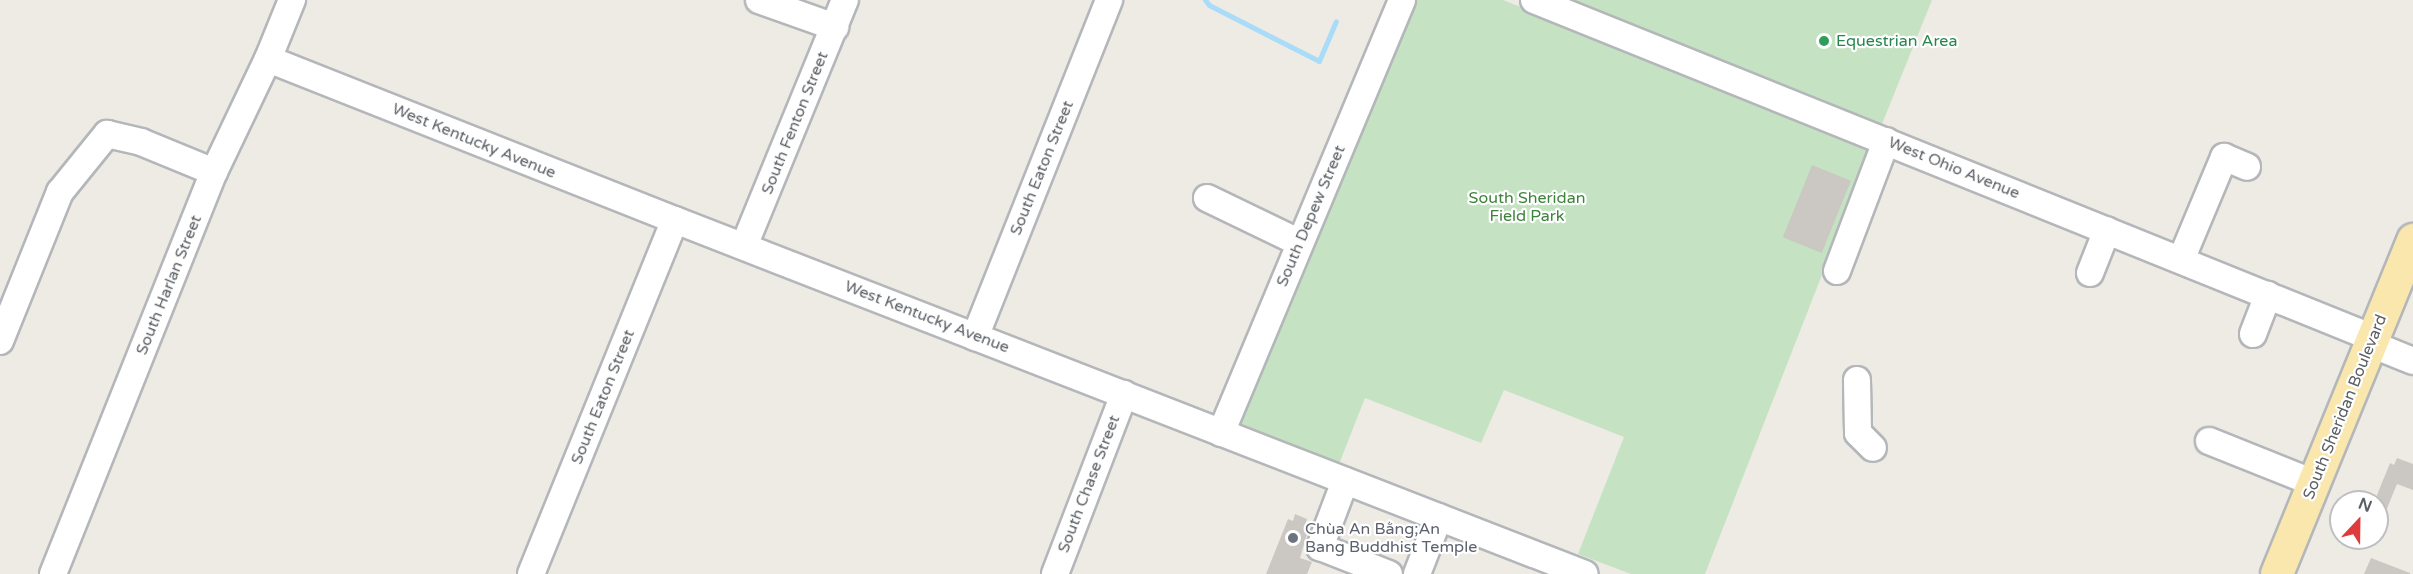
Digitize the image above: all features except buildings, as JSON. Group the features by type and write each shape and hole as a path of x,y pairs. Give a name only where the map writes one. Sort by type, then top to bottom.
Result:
{"main road":[{"name":"South Sheridan Boulevard","path":"2277,574 2372,341 2411,252"}],"street":[{"name":"South Harlan Street","path":"53,574 214,172 268,59 292,0"},
{"path":"759,0 835,27"},
{"name":"South Fenton Street","path":"744,246 846,0"},
{"name":"South Eaton Street","path":"975,337 1109,0"},
{"name":"South Depew Street","path":"1221,433 1402,0"},
{"name":"West Ohio Avenue","path":"1534,0 2268,295 2413,361"},
{"name":"West Kentucky Avenue","path":"268,59 1585,574"},
{"path":"0,341 60,192 107,135 141,142 214,172"},
{"path":"1837,270 1886,141"},
{"path":"2181,260 2224,157 2247,167"},
{"path":"1207,198 1300,243"},
{"name":"South Eaton Street","path":"531,574 675,220"},
{"path":"2090,273 2107,230"},
{"path":"2253,334 2268,295"},
{"path":"1857,380 1858,433 1873,448"},
{"name":"South Chase Street","path":"1055,574 1124,394"},
{"path":"2209,441 2314,483"},
{"path":"1345,481 1320,547 1389,574"},
{"path":"1417,574 1439,517"}],"green space":[{"name":"South Sheridan Field Park","path":"1415,0 1503,0 1872,147 1705,574 1631,574 1578,554 1624,437 1504,390 1481,443 1365,398 1339,464 1238,423"},
{"path":"1569,0 1932,0 1882,124"}],"waterway":[{"path":"1205,0 1209,5 1319,61 1336,21"}],"place":[{"name":"Equestrian Area","path":"1824,41"},
{"name":"Chùa An Bằng;An Bang Buddhist Temple","path":"1293,538"}]}
